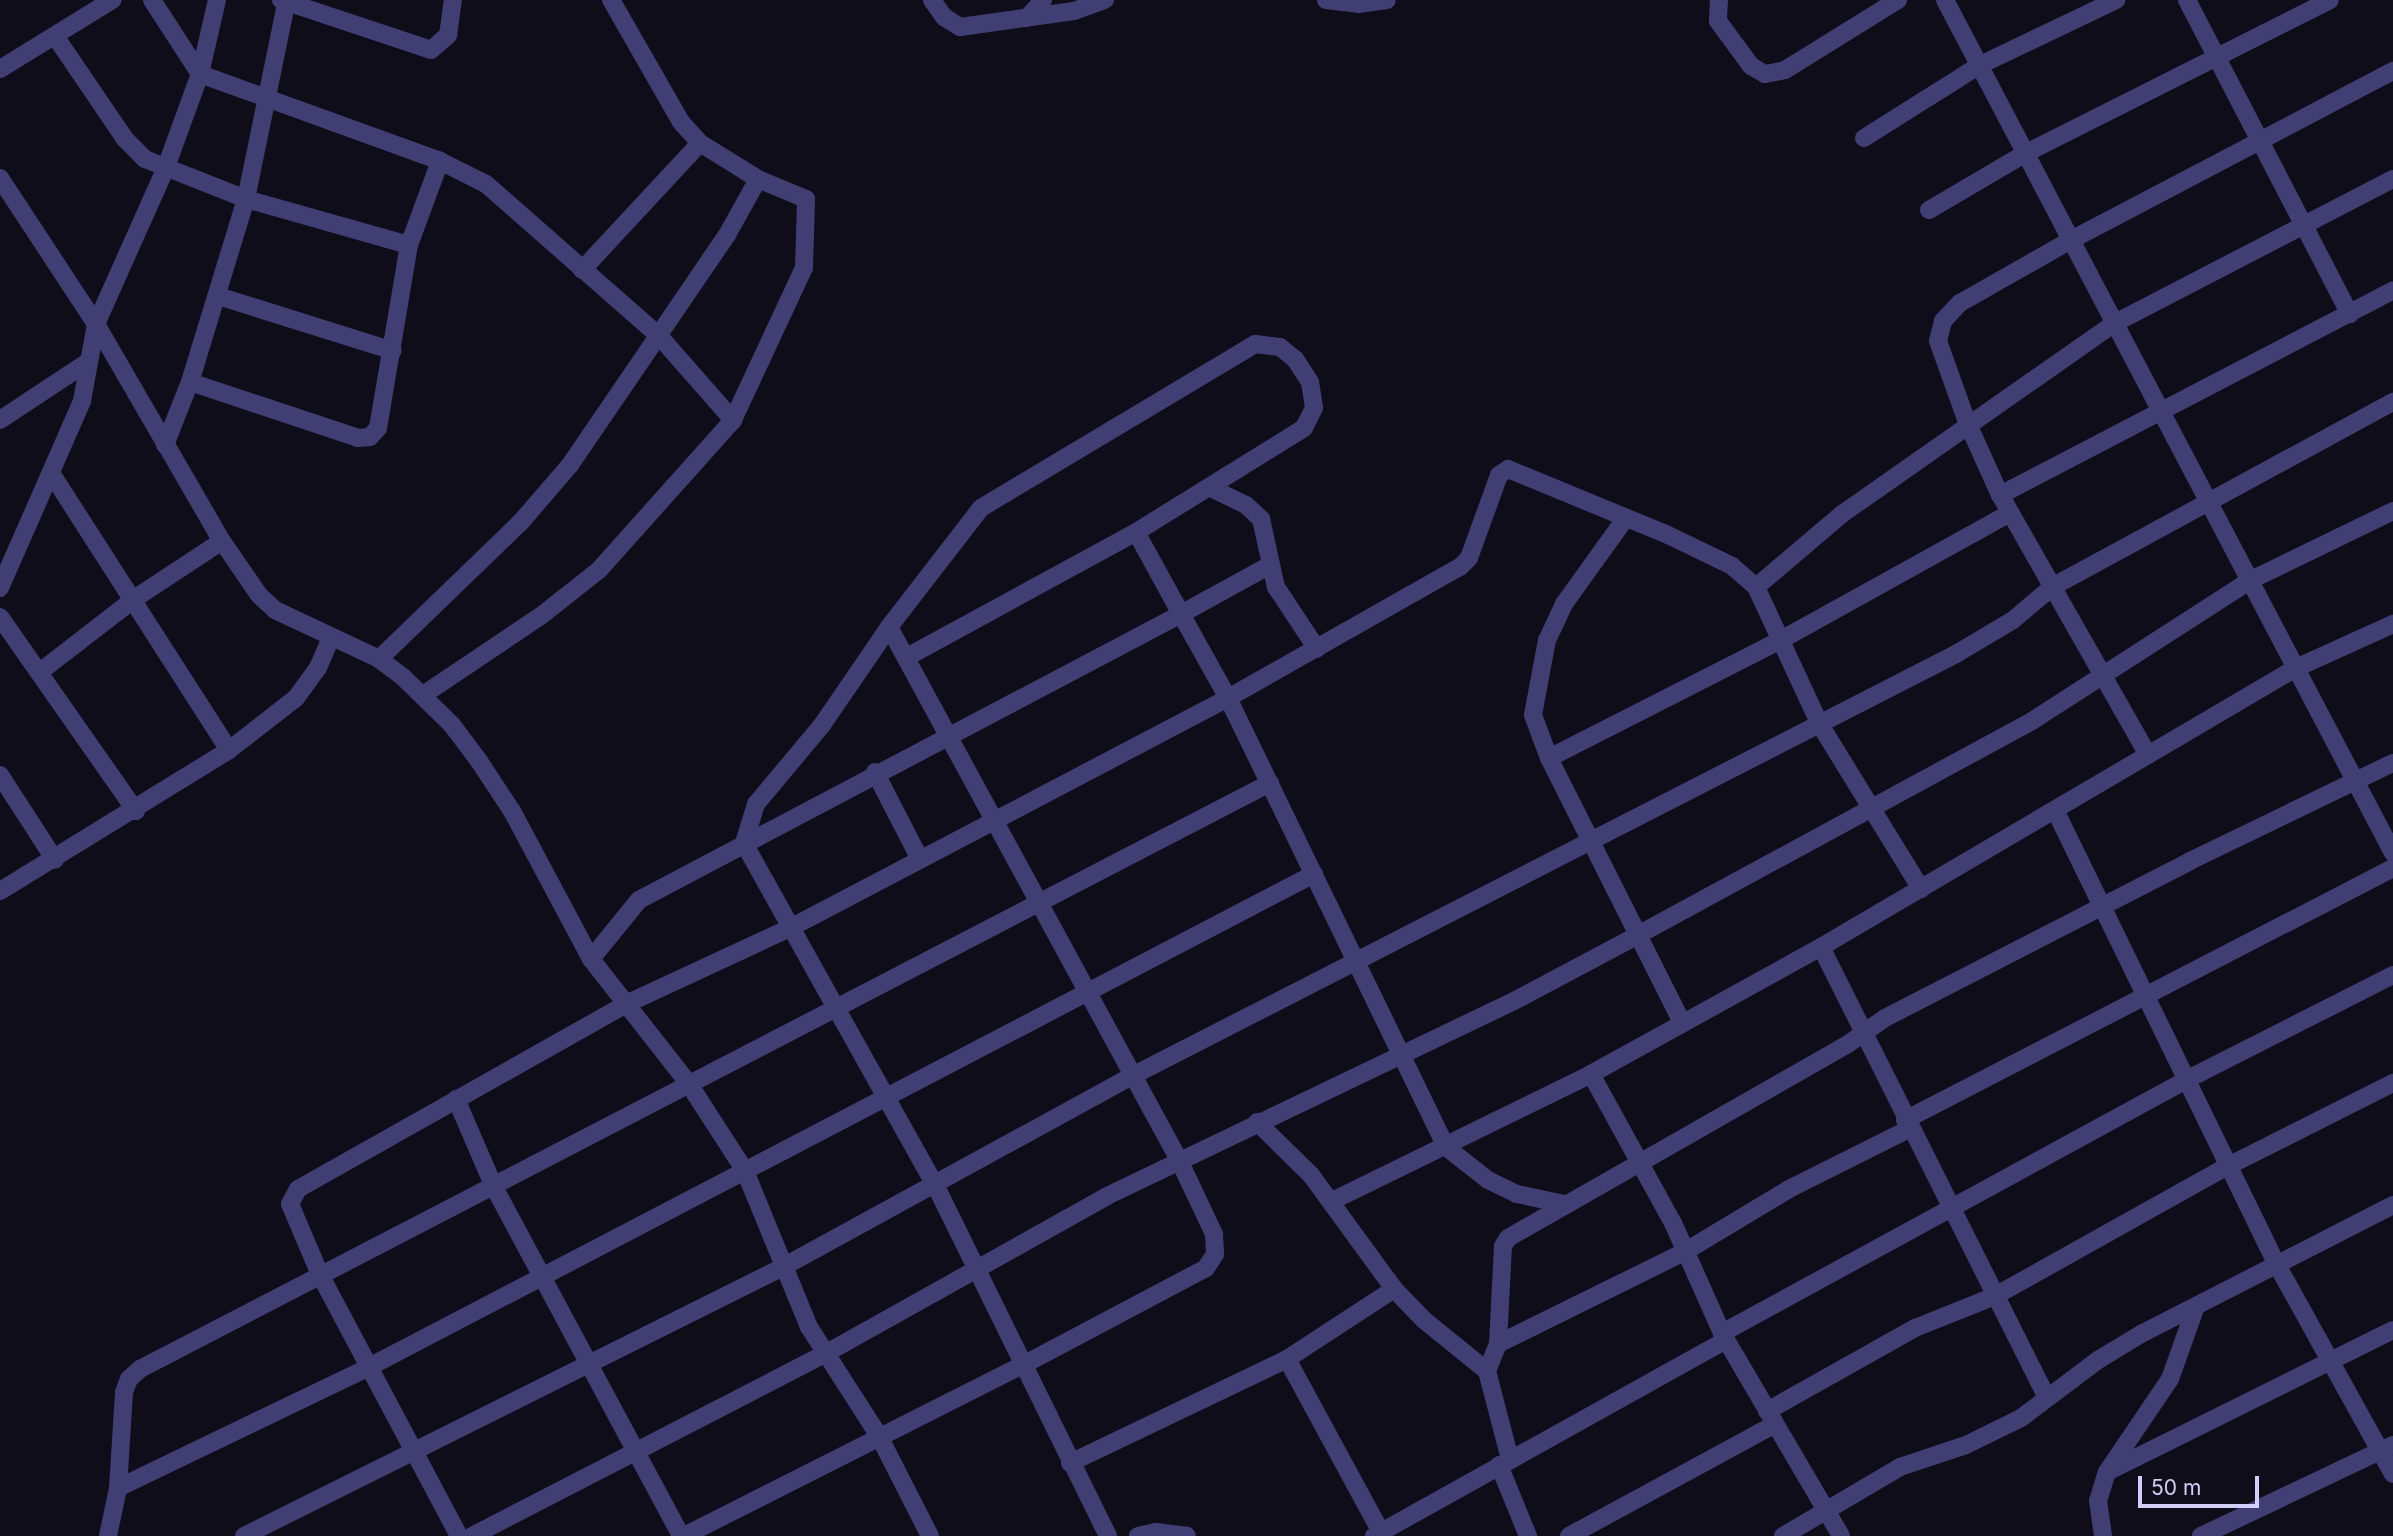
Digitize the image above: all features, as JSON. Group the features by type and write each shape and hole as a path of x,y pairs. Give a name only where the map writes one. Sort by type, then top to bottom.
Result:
{"street":[{"path":"0,69 112,0"},
{"path":"152,0 200,74 440,161 486,184 660,337 733,420"},
{"path":"0,588 53,476 82,401 96,324 165,170 200,74 217,0"},
{"path":"165,444 190,382 246,199 285,1 431,50 448,35 453,0"},
{"path":"424,695 542,615 599,570 733,420 804,268 806,200 758,179 700,144 681,121 611,0"},
{"path":"932,0 944,17 960,27 1027,18 1105,0"},
{"path":"1027,18 1043,0"},
{"path":"1326,0 1358,4 1387,0"},
{"path":"1719,0 1717,21 1751,66 1765,74 1785,70 1898,0"},
{"path":"1945,0 2393,853"},
{"path":"1864,138 1980,65 2116,0"},
{"path":"2187,0 2350,314"},
{"path":"1928,209 2026,153 2330,0"},
{"path":"55,36 125,139 165,170 246,199 409,245"},
{"path":"2148,755 2000,495 1967,422 1938,341 1943,321 1960,303 2071,240 2393,71"},
{"path":"582,270 700,144"},
{"path":"190,382 358,438 370,437 378,428 409,245 440,161"},
{"path":"379,659 520,523 570,465 660,337 758,179"},
{"path":"1756,587 1842,514 1967,422 2115,323 2393,179"},
{"path":"1,183 96,324 222,541 275,610 379,659 424,695 452,725 512,811 591,959 624,1005 689,1084 745,1171 823,1355 879,1436 930,1536"},
{"path":"2000,495 2393,290"},
{"path":"218,296 393,351"},
{"path":"906,657 1213,489 1304,428 1314,408 1310,382 1280,347 1255,344 990,502 964,524 889,626 822,725 755,804 744,843 935,1185 1108,1536"},
{"path":"0,420 89,360"},
{"path":"244,1536 783,1266 1132,1076 1956,654 2013,620 2052,587 2393,402"},
{"path":"459,1536 321,1277 290,1204 292,1195 624,1005 790,928 996,817 1228,698 1460,567 1469,558 1499,475 1508,469 1732,566 1756,587 1819,723 1921,889"},
{"path":"53,476 229,750"},
{"path":"1213,489 1246,505 1261,519 1269,541 1270,565 1276,587 1317,649"},
{"path":"472,1536 823,1355 976,1267 1179,1160 1401,1052 1514,1001 1636,936 1869,807 1968,757 2102,678 2251,580 2393,510"},
{"path":"1549,758 1781,640 2010,513"},
{"path":"1625,519 1564,604 1547,640 1533,715 1549,758 1681,1021"},
{"path":"1136,532 1228,698 1446,1146 1508,1190 1564,1204"},
{"path":"41,671 134,599 222,541"},
{"path":"591,959 639,900 875,772 1270,565"},
{"path":"0,617 41,671 136,811"},
{"path":"1332,1201 1591,1074 1681,1021 1821,947 2296,668 2393,624"},
{"path":"456,1100 494,1187 682,1536 1023,1365 1206,1268 1215,1254 1214,1234 1179,1160 996,817 889,626"},
{"path":"0,891 136,811 229,750 296,698 318,668 331,637"},
{"path":"1528,1536 1504,1462 1487,1371 1498,1345 1503,1246 1564,1204 1640,1165 1862,1034 2190,861 2393,764"},
{"path":"875,772 920,859"},
{"path":"0,775 55,860"},
{"path":"108,1536 118,1488 129,1379 834,1006 1270,783"},
{"path":"2055,810 2101,910 2147,995 2276,1263 2331,1363 2387,1449 2393,1474"},
{"path":"1498,1345 1686,1251 1789,1189 1907,1125 2147,995 2393,868"},
{"path":"118,1488 369,1367 1314,874"},
{"path":"1821,947 1907,1125 2047,1398"},
{"path":"1287,1359 1379,1534 1950,1209 2188,1079 2393,975"},
{"path":"1591,1074 1686,1251 1724,1337 1841,1536"},
{"path":"1570,1536 1771,1418 1915,1328 1995,1296 2228,1166 2393,1083"},
{"path":"1257,1122 1332,1201 1394,1289 1424,1320 1487,1371"},
{"path":"1783,1536 1900,1468 1966,1445 2021,1418 2098,1360 2276,1263 2393,1205"},
{"path":"1070,1463 1287,1359 1394,1289"},
{"path":"2103,1536 2098,1501 2107,1472 2170,1379 2196,1306"},
{"path":"2107,1472 2393,1331"},
{"path":"2201,1536 2387,1449"},
{"path":"1138,1536 1156,1532 1188,1536"}]}
